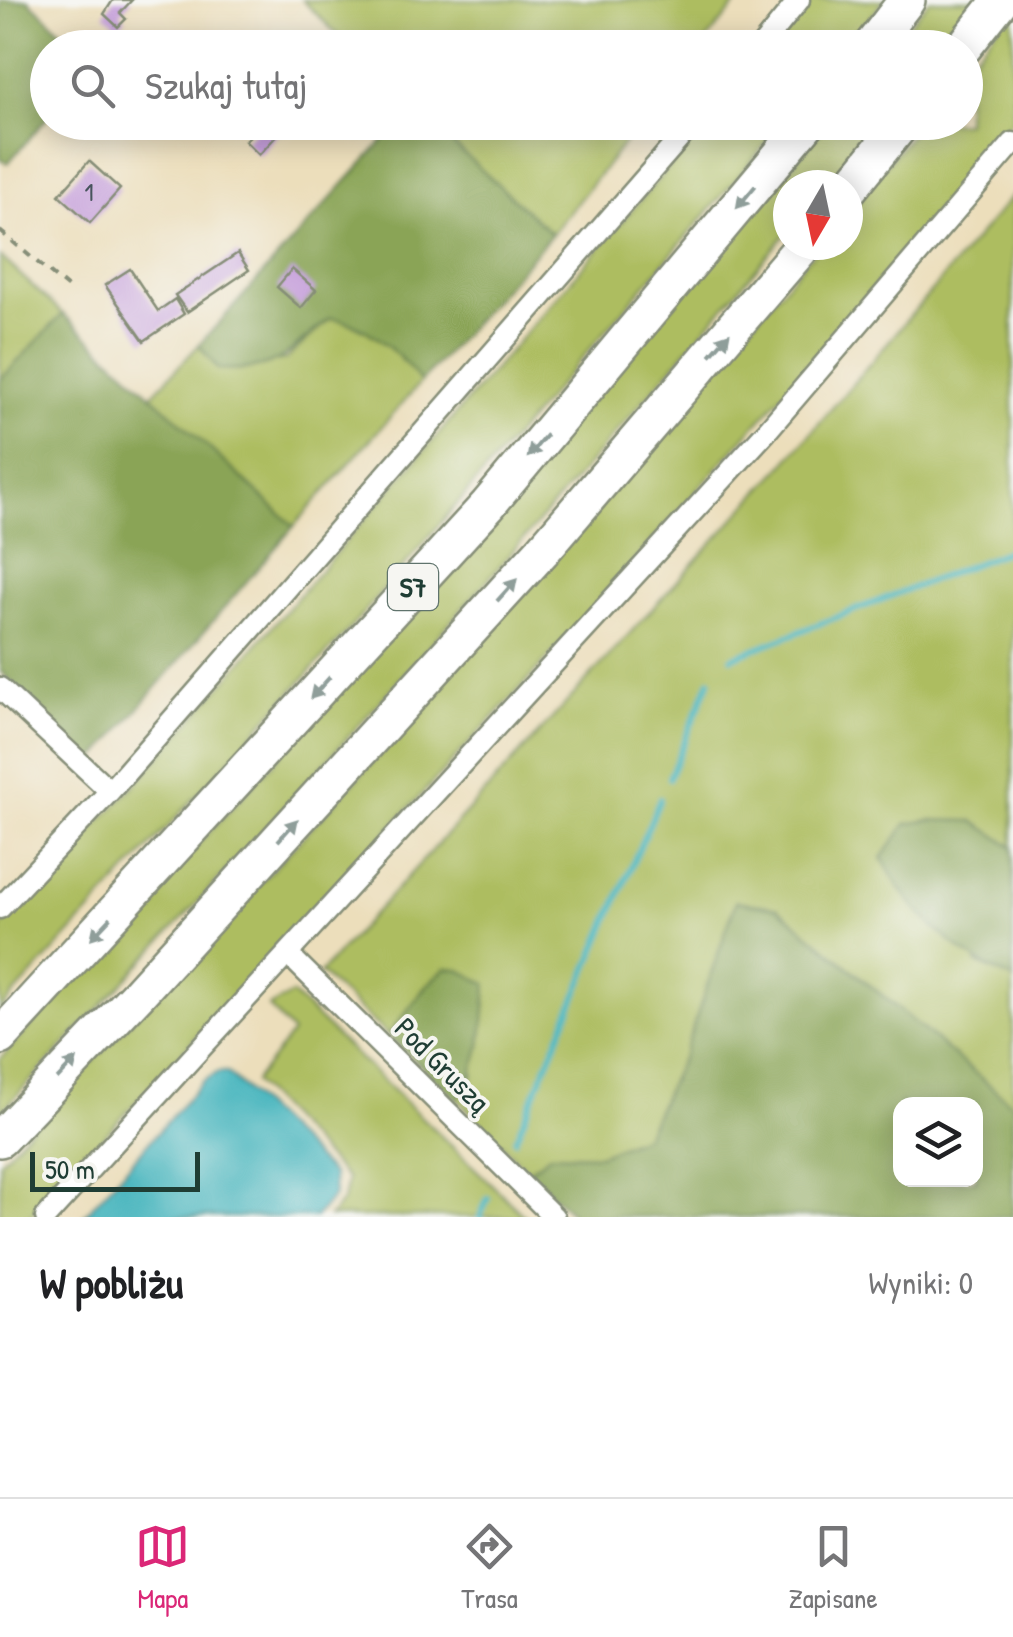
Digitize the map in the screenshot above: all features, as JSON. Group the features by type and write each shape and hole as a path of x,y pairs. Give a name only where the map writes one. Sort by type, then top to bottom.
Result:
{"highway":[{"path":"884,30 907,0"},
{"path":"977,30 1001,0"},
{"name":"S7","path":"0,1036 488,505 793,140"},
{"path":"863,171 888,140"},
{"name":"S7","path":"0,1139 138,994 542,551 791,260"}],"street":[{"path":"775,30 799,0"},
{"path":"0,908 110,791 678,140"},
{"path":"46,1217 766,432 1013,144"},
{"path":"0,688 110,791"},
{"name":"Pod Gruszą","path":"289,956 554,1217"}],"path":[{"path":"0,230 68,288"}],"green space":[{"path":"0,0 28,0 61,30 30,30 30,138 8,163 0,160"},
{"path":"302,0 740,0 715,30 333,30"},
{"path":"811,0 885,0 860,30 785,30"},
{"path":"929,0 977,0 953,30 905,30"},
{"path":"1013,8 1013,119 829,342 542,665 29,1217 0,1217 0,1161 384,750 807,260 863,260 863,193 906,140 983,140 983,45"},
{"path":"384,140 449,140 552,234 421,382 382,341 358,326 331,318 281,358 256,368 218,369 199,345"},
{"path":"449,140 627,140 552,234"},
{"path":"692,140 769,140 355,623 0,1010 0,927 142,777"},
{"path":"813,140 863,140 838,170 788,170"},
{"path":"773,187 773,249 499,567 302,788 0,1113 0,1059 368,660"},
{"path":"1013,195 1013,847 973,821 976,963 1013,979 1013,1105 778,908 683,1056 645,1136 599,1155 551,1154 528,1171 457,1099 474,1075 426,986 388,1036 320,973 787,461"},
{"path":"0,256 63,314 0,380"},
{"path":"63,314 294,526 92,763 0,671 0,380"},
{"path":"331,318 358,326 382,341 421,382 294,526 149,398 199,345 218,369 286,359"},
{"path":"973,821 1013,847 1013,979 972,957 937,930 907,897 882,858 906,824"},
{"path":"736,901 778,908 1013,1105 1013,1217 575,1217 528,1171 551,1154 599,1155 645,1136 683,1056"},
{"path":"446,968 458,969 487,984 477,1058 457,1099 388,1036 426,986"},
{"path":"292,994 526,1217 329,1217 343,1200 347,1179 254,1082 292,1033 269,1007"}],"water":[{"path":"227,1072 333,1175 334,1195 316,1217 83,1217 203,1081"}],"building":[{"path":"113,0 132,0 120,13 126,19 118,27 104,14"},
{"path":"246,140 273,140 259,155"},
{"path":"89,161 120,189 90,223 59,195"},
{"path":"238,253 249,270 187,312 175,295"},
{"path":"130,269 158,311 175,299 184,314 144,341 105,285"},
{"path":"292,269 316,290 301,308 277,287"}],"waterway":[{"path":"731,658 1013,549"},
{"path":"669,778 710,680"},
{"path":"515,1140 660,799"},
{"path":"480,1217 488,1198"}]}
